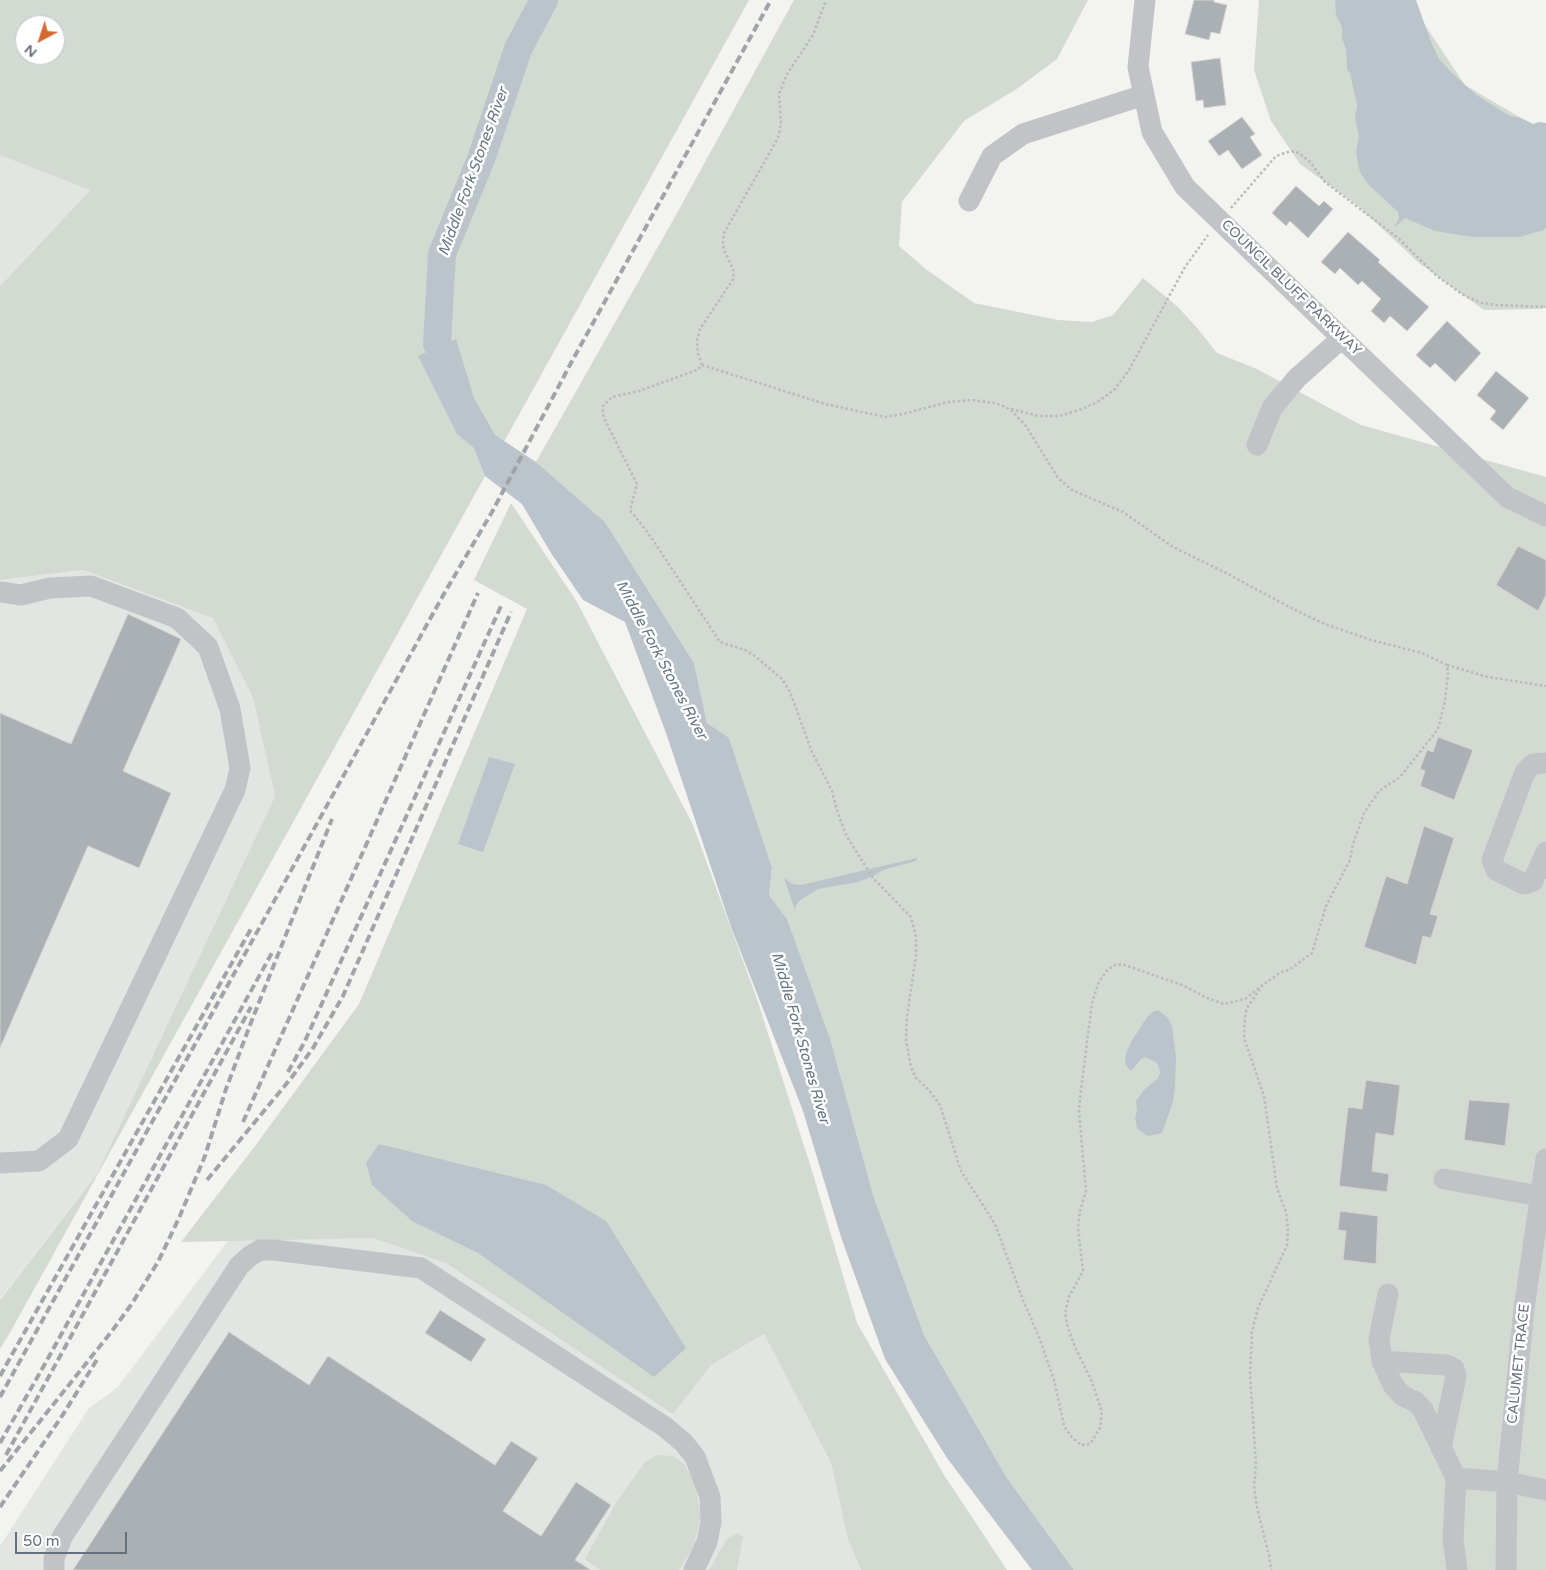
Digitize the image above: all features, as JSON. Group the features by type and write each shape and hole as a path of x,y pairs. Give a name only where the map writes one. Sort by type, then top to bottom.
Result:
{"street":[{"name":"COUNCIL BLUFF PARKWAY","path":"1144,0 1138,67 1152,132 1186,187 1507,498 1546,516"},
{"path":"969,201 992,156 1023,134 1144,95"},
{"path":"1257,445 1272,408 1297,378 1342,338"},
{"path":"0,592 21,595 50,588 91,586 177,618 208,646 230,709 240,768 235,790 68,1139 39,1161 0,1163"},
{"path":"1546,763 1533,764 1525,772 1492,860 1496,870 1524,884 1533,881 1546,852"},
{"name":"CALUMET TRACE","path":"1506,1570 1507,1482 1524,1309 1546,1159"},
{"path":"1444,1179 1540,1196"},
{"path":"54,1570 54,1558 62,1537 239,1266 260,1250 274,1250 421,1268 665,1427 684,1443 695,1457 710,1498 711,1522 707,1542 694,1570"},
{"path":"1388,1294 1380,1339 1382,1361 1393,1385 1403,1396 1416,1402 1423,1410 1456,1478 1453,1539 1457,1570"},
{"path":"1382,1361 1446,1364 1454,1369 1456,1376 1441,1448"},
{"path":"1456,1478 1507,1482 1546,1490"}],"path":[{"path":"702,365 698,354 697,341 700,329 734,278 733,269 724,250 724,233 778,138 781,124 779,94 787,74 813,36 826,0"},
{"path":"702,365 825,404 862,413 885,416 903,414 948,402 972,400 1006,407 1026,426 1058,478 1072,490 1123,512 1172,546 1297,611 1325,624 1371,640 1422,653 1447,665 1488,677 1546,686"},
{"path":"702,365 697,370 639,392 612,397 603,406 603,414 607,424 637,484 630,510 651,537 720,642 745,650 782,679 790,692 812,752 832,791 847,837 873,878 911,917 915,928 916,956 907,1016 906,1040 911,1068 916,1078 926,1086 940,1105 961,1171 995,1224 1054,1380 1064,1426 1070,1435 1082,1445 1090,1444 1097,1435 1102,1412 1092,1382 1075,1347 1065,1314 1070,1297 1083,1272 1078,1228 1080,1211 1086,1191 1079,1112 1092,1003 1098,984 1107,970 1115,965 1122,964 1182,985 1218,1003 1224,1004 1245,999 1281,972 1288,970 1312,953 1326,906 1350,860 1353,844 1364,814 1379,791 1400,777 1438,729 1445,701 1448,675 1447,665"},
{"path":"1264,984 1247,1008 1244,1038 1264,1096 1277,1188 1286,1212 1288,1228 1287,1245 1258,1308 1252,1332 1250,1354 1256,1465 1254,1486 1271,1570"}],"shaded area":[{"path":"0,0 749,0 0,1349 0,1300 97,1174 275,796 253,698 213,618 83,570 0,580 0,286 90,190 0,155"},
{"path":"794,0 1088,0 1057,59 1018,88 964,121 902,202 899,246 927,270 974,303 1058,320 1092,322 1113,315 1143,278 1178,307 1217,353 1257,369 1361,425 1546,477 1546,1570 1074,1570 1007,1478 924,1335 873,1195 787,919 769,895 772,868 729,739 707,723 694,663 605,522 536,462 672,222"},
{"path":"1259,0 1411,0 1417,13 1465,85 1528,122 1546,129 1546,308 1484,310 1419,263 1357,205 1300,164 1271,121 1254,70"},
{"path":"0,88 138,138 0,286"},
{"path":"511,503 577,602 693,825 757,999 813,1174 857,1323 944,1475 1007,1570 861,1570 848,1540 831,1463 764,1334 711,1365 673,1414 446,1263 373,1238 181,1242 255,1146 359,1004 527,609 474,580"},
{"path":"83,570 214,618 253,698 275,796 97,1174 0,1299 0,580"},
{"path":"325,1104 711,1365 764,1334 831,1463 848,1540 861,1570 0,1570 0,1546 89,1408 117,1388 242,1222"},
{"path":"657,1455 673,1456 684,1464 695,1484 701,1517 693,1547 679,1570 600,1570 585,1559 616,1503 645,1462"},
{"path":"737,1533 743,1536 737,1570 709,1570 727,1539"}],"water":[{"path":"1335,0 1416,0 1439,59 1451,72 1475,94 1510,116 1521,118 1533,124 1539,122 1546,123 1546,227 1544,230 1519,237 1473,237 1435,231 1405,218 1394,228 1399,218 1398,212 1368,184 1361,174 1358,165 1356,151 1359,136 1355,118 1357,105 1350,73 1347,70 1346,49 1342,38 1342,27 1336,15"},
{"path":"456,339 474,398 495,435 536,462 605,522 694,663 707,723 729,738 772,868 769,895 787,919 830,1039 873,1195 924,1335 1007,1478 1074,1570 1032,1570 947,1458 885,1359 841,1237 803,1111 731,927 666,733 625,622 583,600 551,553 522,504 485,476 474,448 457,434 418,356"},
{"path":"489,757 515,764 483,852 458,844"},
{"path":"917,858 916,861 883,870 858,882 818,889 799,901 795,907 796,913 784,878 792,884 801,885"},
{"path":"1158,1010 1168,1018 1172,1026 1176,1057 1175,1086 1173,1102 1162,1133 1149,1136 1137,1128 1135,1117 1137,1111 1136,1101 1144,1090 1158,1078 1160,1073 1159,1067 1156,1062 1145,1057 1130,1070 1126,1065 1125,1059 1131,1042 1147,1017"},
{"path":"379,1144 546,1185 606,1221 686,1348 654,1377 478,1253 412,1221 372,1185 366,1163"}],"building":[{"path":"1194,0 1214,0 1214,2 1227,5 1220,34 1211,32 1209,40 1185,34"},
{"path":"1220,58 1226,105 1204,108 1203,100 1196,101 1191,62"},
{"path":"1242,117 1255,134 1250,137 1262,155 1242,169 1228,150 1219,156 1208,141"},
{"path":"1296,186 1319,206 1324,201 1333,209 1308,238 1290,221 1286,226 1272,213"},
{"path":"1348,232 1380,260 1378,262 1429,307 1407,331 1390,316 1384,323 1371,311 1381,299 1362,281 1358,285 1340,268 1335,274 1321,262"},
{"path":"1447,321 1481,353 1455,382 1435,363 1430,368 1416,355"},
{"path":"1496,371 1529,398 1503,430 1490,419 1496,411 1477,395"},
{"path":"1518,546 1546,560 1546,595 1538,611 1496,585"},
{"path":"128,614 181,639 123,771 171,793 139,868 88,846 0,1048 0,713 71,744"},
{"path":"1438,737 1473,750 1454,800 1420,786 1425,771 1420,769 1427,750 1433,752"},
{"path":"1424,826 1454,838 1430,914 1438,916 1431,938 1423,936 1416,965 1364,947 1386,876 1407,884"},
{"path":"1366,1080 1400,1085 1394,1136 1376,1133 1372,1171 1389,1174 1387,1192 1339,1186 1348,1107 1362,1109"},
{"path":"1469,1100 1510,1103 1505,1146 1464,1140"},
{"path":"1340,1211 1378,1216 1376,1264 1343,1260 1346,1231 1338,1230"},
{"path":"440,1310 486,1339 471,1362 425,1333"},
{"path":"229,1332 309,1385 328,1356 495,1465 511,1441 538,1458 503,1511 541,1536 576,1482 611,1505 575,1560 591,1570 73,1570"}],"waterway":[{"name":"Middle Fork Stones River","path":"454,380 437,344 442,254 481,159 518,49 544,0"}],"railway":[{"path":"0,1397 445,592 492,512 571,363 771,0"},
{"path":"243,1122 478,593"},
{"path":"288,1072 305,1041 501,606"},
{"path":"207,1180 292,1077 313,1048 343,996 511,612"},
{"path":"0,1471 112,1331 158,1262 205,1156 226,1089 250,1025 332,819"},
{"path":"0,1376 252,927"},
{"path":"0,1443 273,951"},
{"path":"6,1455 251,1007"},
{"path":"0,1507 64,1413 98,1358"}]}
